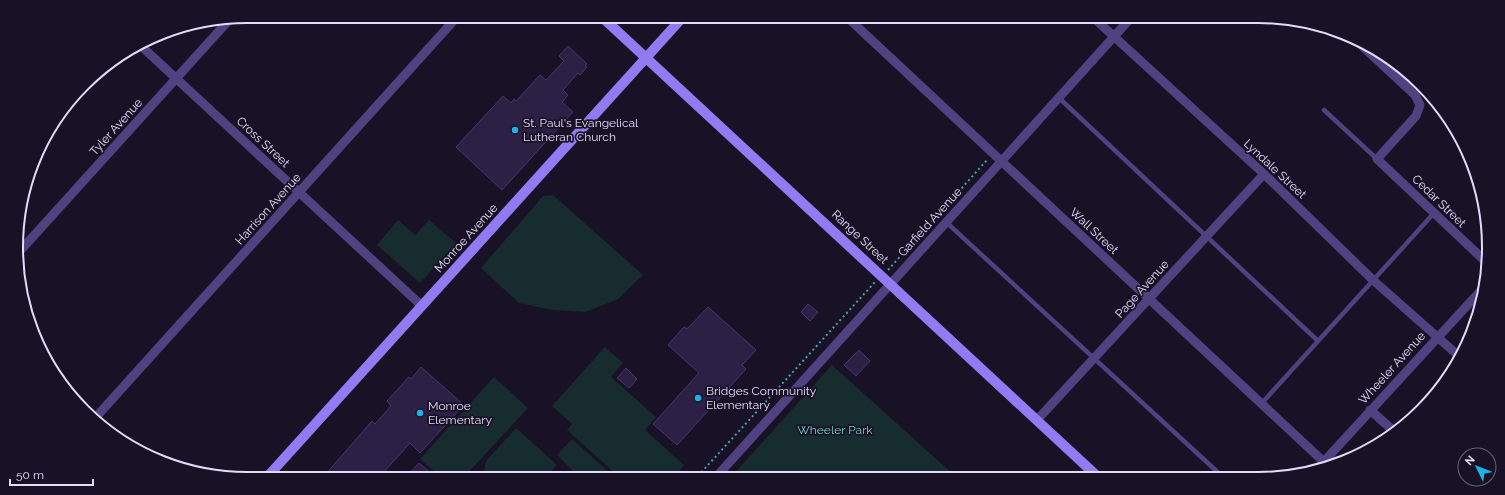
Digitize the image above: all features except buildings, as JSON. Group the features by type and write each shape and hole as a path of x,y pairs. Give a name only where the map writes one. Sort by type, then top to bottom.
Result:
{"street":[{"name":"Harrison Avenue","path":"98,415 452,23"},
{"name":"Range Street","path":"609,23 883,276 1037,420 1089,472"},
{"name":"Monroe Avenue","path":"272,472 677,23"},
{"name":"Wall Street","path":"853,23 1262,402 1319,463"},
{"name":"Lyndale Street","path":"1099,23 1264,174 1374,281 1456,353"},
{"name":"Garfield Avenue","path":"721,472 1126,23"},
{"name":"Tyler Avenue","path":"23,248 225,24"},
{"name":"Cross Street","path":"144,48 422,306"},
{"path":"1369,53 1415,95 1420,105 1416,116 1377,159"},
{"name":"Cedar Street","path":"1377,159 1482,259"},
{"name":"Page Avenue","path":"1037,420 1096,358 1149,298 1264,174"},
{"name":"Wheeler Avenue","path":"1324,462 1477,293"},
{"path":"1370,410 1391,428"}],"lane":[{"path":"1058,97 1318,341"},
{"path":"1324,110 1377,159"},
{"path":"1262,402 1374,281 1434,213"},
{"path":"946,222 1096,358 1218,472"}],"path":[{"path":"702,472 870,286 883,276 992,153"}],"green space":[{"path":"553,195 643,275 618,299 585,312 552,310 519,303 481,268 543,196"},
{"path":"398,220 415,235 429,220 456,243 420,283 377,245"},
{"path":"605,347 623,363 611,377 656,417 645,430 684,465 678,472 614,472 567,430 572,424 552,406"},
{"name":"Wheeler Park","path":"832,365 951,472 736,472"},
{"path":"494,377 528,408 469,472 435,472 420,459"},
{"path":"516,428 557,465 551,472 484,472 486,461"},
{"path":"572,439 609,472 574,472 557,455"}],"place":[{"name":"St. Paul's Evangelical Lutheran Church","path":"515,130"},
{"name":"Bridges Community Elementary","path":"698,398"},
{"name":"Monroe Elementary","path":"420,413"}]}
